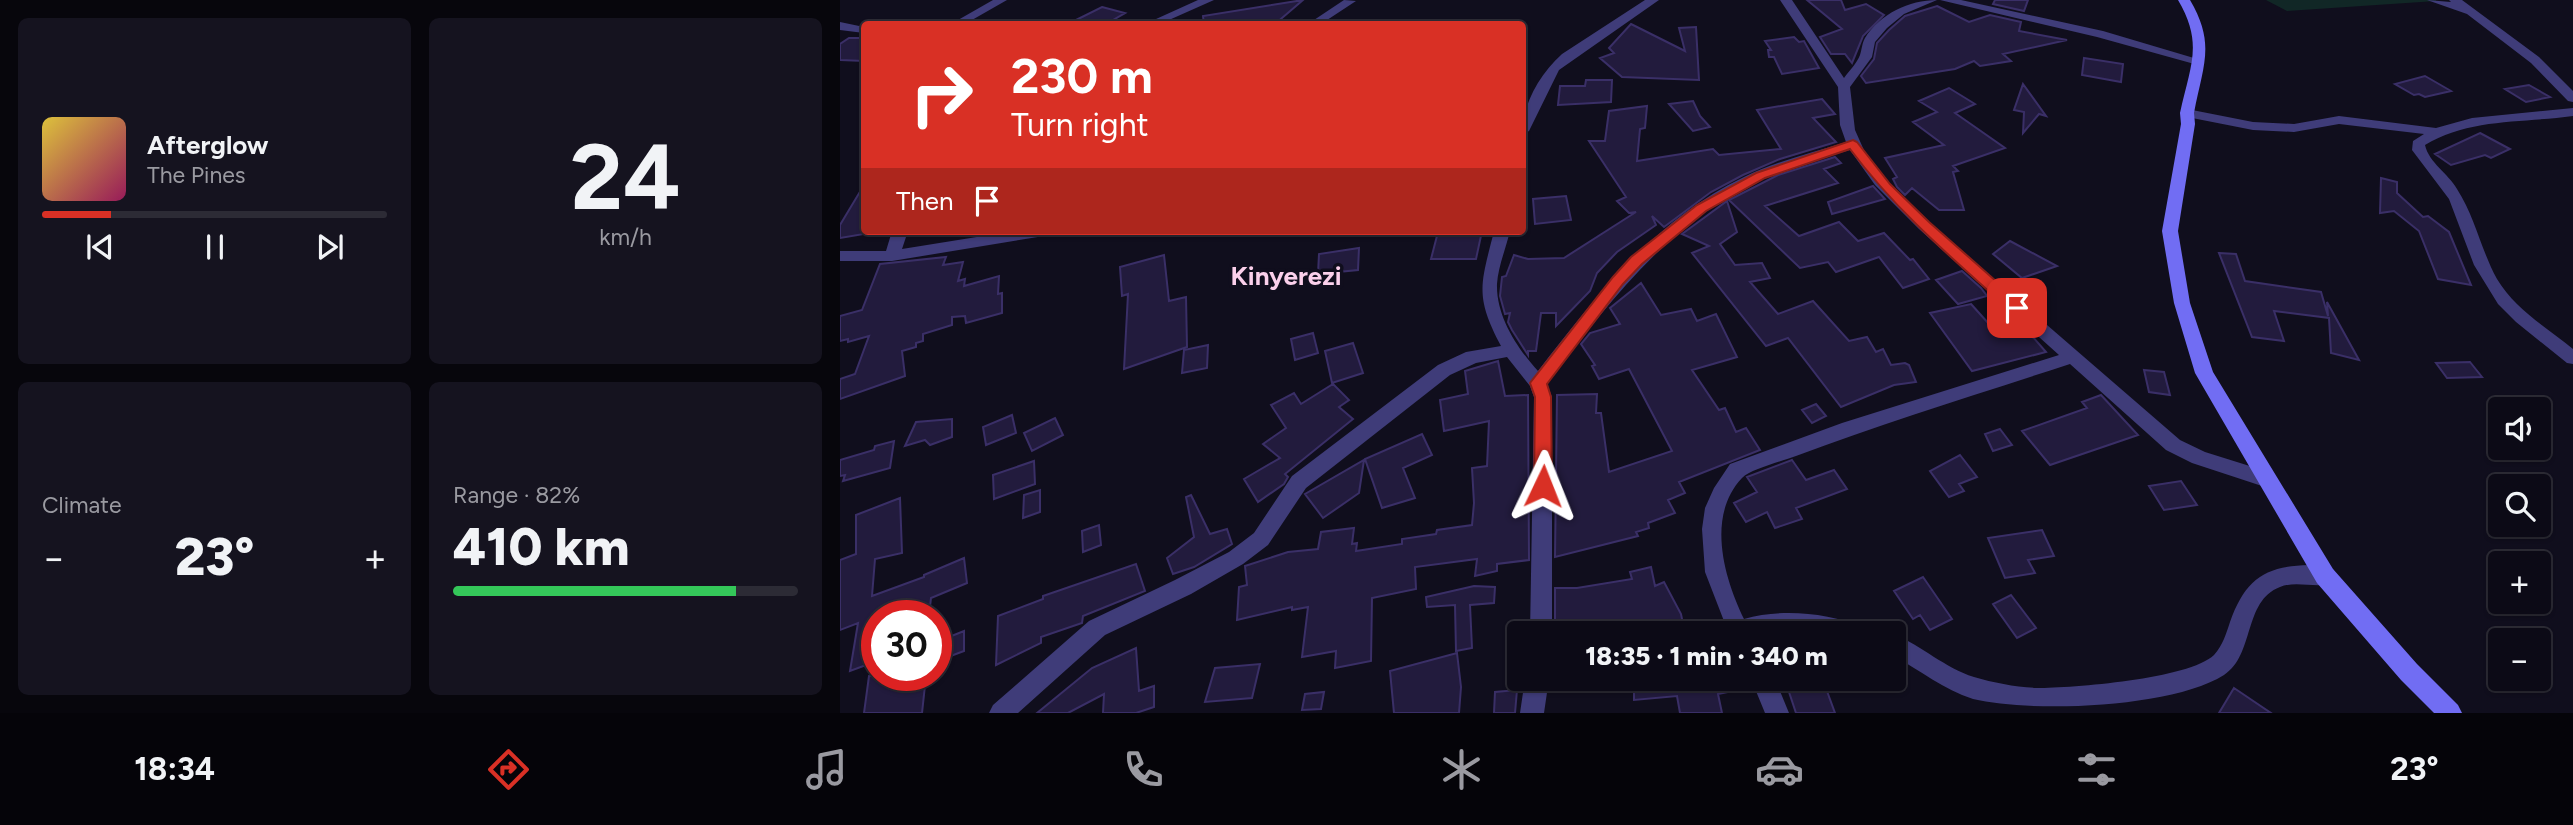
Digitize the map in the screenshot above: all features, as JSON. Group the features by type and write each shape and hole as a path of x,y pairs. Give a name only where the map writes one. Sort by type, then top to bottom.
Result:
{"street":[{"path":"962,21 1001,0"},
{"path":"1158,21 1208,0"},
{"path":"1526,115 1554,68 1566,57 1653,0"},
{"path":"1786,0 1844,87 1847,97 1847,127 1853,144 1885,187 1924,226 2173,445 2199,458 2264,479"},
{"path":"1844,87 1866,57 1868,41 1883,25 1900,12 1931,0"},
{"path":"1946,0 2099,34 2198,61"},
{"path":"2184,0 2197,22 2201,43 2187,113 2188,124 2170,231 2182,303 2204,373 2264,479 2325,576 2409,672 2450,713"},
{"path":"2432,0 2474,14"},
{"path":"2455,0 2535,60 2573,98"},
{"path":"1319,21 1350,1"},
{"path":"840,26 861,30"},
{"path":"2573,112 2484,120 2439,133 2418,144 2418,153 2447,183 2459,202 2482,267 2496,292 2512,309 2573,358"},
{"path":"2187,113 2273,128 2294,128 2339,120 2394,125 2439,133"},
{"path":"1538,383 1618,280 1670,231 1739,185 1853,144"},
{"path":"892,256 899,235"},
{"path":"840,256 892,256 1020,235"},
{"path":"1501,235 1489,284 1496,324 1538,383 1543,397 1545,431 1541,621"},
{"path":"1007,712 1045,672 1097,628 1183,587 1244,552 1261,538 1299,482 1444,370 1472,357 1512,350"},
{"path":"1734,621 1719,591 1713,565 1712,539 1716,505 1724,483 1737,470 1849,428 2072,357"},
{"path":"1906,652 1953,680 1990,693 2035,699 2067,698 2185,679 2215,668 2228,657 2235,646 2247,605 2255,592 2275,578 2295,573 2325,576"},
{"path":"1532,713 1535,691"},
{"path":"1768,691 1777,713"}],"green space":[{"path":"2266,0 2436,0 2436,1 2287,11"}],"building":[{"path":"1303,0 1278,21 1204,21 1203,16"},
{"path":"1807,0 1841,0 1845,10 1866,4 1884,15 1863,36 1852,63 1845,54 1831,54 1820,37 1842,29"},
{"path":"1995,0 2028,0 2024,11 1993,4"},
{"path":"1937,6 1969,22 1990,15 2021,22 2019,31 2067,40 2003,54 2011,61 1980,66 1974,61 1955,69 1866,83 1861,76 1874,59 1877,43 1905,16"},
{"path":"1102,7 1125,13 1111,21 1074,21"},
{"path":"1631,24 1685,51 1679,28 1696,27 1699,80 1622,77 1600,58 1614,53 1609,48"},
{"path":"1794,37 1799,42 1804,41 1819,68 1782,74 1774,57 1769,57 1768,50 1771,50 1765,41"},
{"path":"849,38 861,38 861,61 840,60 840,44"},
{"path":"2084,58 2123,64 2121,82 2082,75"},
{"path":"2425,76 2451,91 2425,97 2414,95 2395,84"},
{"path":"1586,80 1612,80 1611,102 1558,105 1560,86 1585,86"},
{"path":"2023,84 2046,116 2039,114 2023,133 2024,112 2014,110"},
{"path":"2529,85 2550,97 2526,102 2505,89"},
{"path":"1949,88 1975,104 1955,113 2005,148 1953,166 1958,171 1953,172 1964,210 1939,210 1912,188 1905,195 1897,187 1893,179 1897,177 1885,158 1944,145 1913,122 1937,112 1919,101"},
{"path":"1822,99 1835,114 1813,118 1836,142 1780,159 1743,175 1711,192 1664,227 1652,216 1656,225 1617,252 1597,273 1590,291 1556,326 1556,313 1541,313 1536,351 1528,351 1528,355 1508,322 1510,313 1505,314 1500,296 1502,277 1506,276 1514,255 1528,259 1564,258 1636,212 1629,213 1617,201 1626,197 1589,141 1605,141 1609,111 1647,106 1645,128 1640,129 1637,161 1713,149 1719,155 1781,149 1757,110"},
{"path":"1693,101 1700,116 1710,127 1693,131 1669,104"},
{"path":"2480,133 2510,149 2491,158 2485,155 2451,165 2435,154"},
{"path":"1835,157 1841,163 1824,169 1838,183 1765,206 1799,236 1839,222 1858,241 1884,233 1910,260 1913,259 1929,279 1903,288 1879,257 1836,272 1828,262 1800,268 1729,200 1778,175"},
{"path":"2381,178 2397,182 2397,193 2423,217 2428,216 2449,232 2471,285 2438,279 2419,231 2394,211 2380,213"},
{"path":"1873,186 1885,199 1832,214 1828,202"},
{"path":"861,190 861,234 840,238 840,225"},
{"path":"1566,196 1571,220 1535,224 1533,199"},
{"path":"1727,201 1737,232 1720,244 1735,265 1762,263 1770,278 1750,282 1778,314 1813,301 1849,341 1867,337 1876,352 1883,349 1891,365 1909,365 1916,382 1894,385 1841,407 1788,338 1766,346 1692,253 1709,246 1682,234"},
{"path":"1437,235 1481,235 1476,259 1431,259"},
{"path":"2010,241 2057,266 2022,278 1993,254"},
{"path":"1359,248 1358,270 1318,274 1319,254"},
{"path":"2219,253 2236,254 2245,281 2321,292 2328,316 2327,302 2359,360 2331,353 2329,318 2274,311 2284,341 2252,337"},
{"path":"1164,255 1169,301 1186,297 1187,347 1124,369 1128,294 1122,296 1120,267"},
{"path":"946,257 943,265 963,262 958,281 965,279 964,286 999,276 998,294 1002,293 1002,313 966,323 965,316 952,317 952,325 923,334 923,341 916,343 916,347 902,351 905,376 840,399 840,379 855,374 869,336 848,342 848,339 840,341 840,316 862,310 880,264"},
{"path":"1962,271 1987,296 1958,304 1936,280"},
{"path":"1641,283 1661,315 1691,309 1697,321 1716,314 1737,357 1692,370 1719,410 1725,408 1736,432 1746,428 1760,450 1679,482 1685,493 1668,500 1675,513 1648,523 1649,528 1636,532 1638,536 1555,557 1557,395 1597,394 1596,413 1601,413 1609,472 1672,451 1629,369 1599,379 1592,366 1595,365 1581,344 1590,333 1620,324 1610,308"},
{"path":"1971,304 1998,334 2024,327 2046,352 1972,371 1930,313"},
{"path":"1313,333 1318,353 1295,360 1291,339"},
{"path":"1353,343 1363,373 1332,383 1325,351"},
{"path":"1208,345 1207,368 1182,373 1184,350"},
{"path":"1498,361 1505,396 1528,395 1529,560 1497,564 1497,571 1475,576 1477,559 1415,567 1416,589 1372,598 1371,661 1335,668 1336,651 1302,657 1308,607 1292,610 1292,607 1237,620 1239,587 1247,585 1245,566 1288,552 1318,549 1321,532 1354,528 1352,544 1357,543 1356,551 1402,544 1402,539 1472,525 1472,468 1487,466 1489,421 1444,431 1440,400 1468,394 1465,371"},
{"path":"2470,362 2482,377 2447,378 2436,363"},
{"path":"2144,370 2164,372 2170,395 2149,392"},
{"path":"1333,384 1349,400 1339,407 1353,419 1285,474 1288,477 1284,484 1258,502 1244,479 1280,458 1263,444 1286,428 1271,405 1294,393 1301,404"},
{"path":"2101,395 2138,435 2050,465 2022,431 2087,408 2082,402"},
{"path":"1816,404 1826,416 1812,423 1802,410"},
{"path":"1012,415 1016,433 986,445 983,427"},
{"path":"1055,418 1063,435 1032,451 1024,433"},
{"path":"952,419 952,437 930,445 925,440 905,446 916,422"},
{"path":"2000,429 2012,445 1993,451 1985,434"},
{"path":"1422,434 1432,455 1403,468 1415,498 1382,508 1365,459"},
{"path":"894,441 890,468 843,481 845,475 840,476 840,460"},
{"path":"1960,455 1977,477 1959,484 1964,491 1949,497 1930,471"},
{"path":"1364,460 1359,493 1323,518 1305,494"},
{"path":"1792,460 1806,480 1834,470 1847,489 1796,508 1802,519 1775,528 1767,512 1746,522 1734,503 1757,492 1747,477"},
{"path":"1034,461 1035,484 994,499 993,475"},
{"path":"2181,481 2197,505 2164,510 2149,486"},
{"path":"1040,490 1040,512 1023,518 1024,495"},
{"path":"1191,495 1210,534 1227,529 1232,544 1194,567 1173,574 1167,558 1194,537 1186,497"},
{"path":"900,498 902,553 875,559 872,596 924,577 964,558 967,583 931,600 861,600 861,667 850,671 858,623 840,630 840,560 856,554 856,515"},
{"path":"1099,525 1101,545 1083,552 1082,531"},
{"path":"2042,530 2054,556 2028,560 2035,573 2005,578 1988,538"},
{"path":"1136,564 1145,591 1083,616 1082,623 1041,637 1041,643 996,665 998,616 1043,599 1043,596"},
{"path":"1651,567 1655,586 1664,582 1682,621 1555,621 1555,588 1577,588 1632,579 1630,572"},
{"path":"1923,577 1952,619 1930,630 1920,615 1913,619 1894,591"},
{"path":"1474,586 1495,587 1494,603 1470,605 1472,648 1456,651 1455,605 1427,607 1426,597"},
{"path":"2011,595 2036,628 2017,638 1993,604"},
{"path":"964,631 964,651 952,656 952,636"},
{"path":"1136,648 1139,691 1154,686 1154,707 1136,713 1103,713 1104,694 1068,713 1037,713 1092,668"},
{"path":"1457,653 1461,687 1459,713 1394,713 1390,671"},
{"path":"1260,664 1252,698 1205,702 1215,668"},
{"path":"2234,688 2271,713 2219,713"},
{"path":"867,691 924,691 922,713 864,713"},
{"path":"1517,691 1515,713 1494,713 1495,692"},
{"path":"1634,691 1728,692 1718,694 1722,713 1680,713 1677,696 1634,700"},
{"path":"1827,691 1835,713 1796,713 1789,692"},
{"path":"1324,692 1321,709 1302,710 1305,694"}],"district":[{"name":"Kinyerezi","path":"1286,276"}],"route":[{"path":"1543,486 1545,431 1543,397 1538,383 1618,280 1637,261 1701,208 1739,185 1760,176 1853,144 1885,187 1924,226 2017,308"}]}
